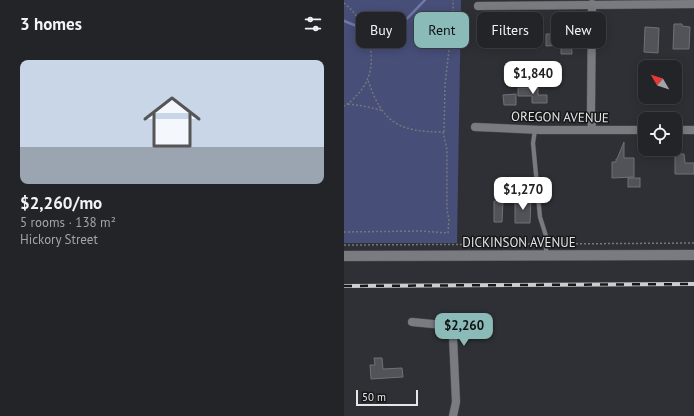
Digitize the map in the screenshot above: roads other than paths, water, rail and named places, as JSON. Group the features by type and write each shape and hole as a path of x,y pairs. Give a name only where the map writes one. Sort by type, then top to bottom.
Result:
{"street":[{"path":"592,4 592,130"},
{"path":"478,6 694,4"},
{"name":"OREGON AVENUE","path":"475,127 535,130 638,130"},
{"path":"682,130 694,130"},
{"name":"DICKINSON AVENUE","path":"344,256 694,254"},
{"path":"412,322 443,325 453,337 456,402 453,416"}],"lane":[{"path":"535,130 533,143 540,217 546,236 546,255"}],"waterway":[{"path":"406,20 425,0"},
{"path":"344,21 356,26"}],"railway":[{"path":"344,286 694,284"}]}
